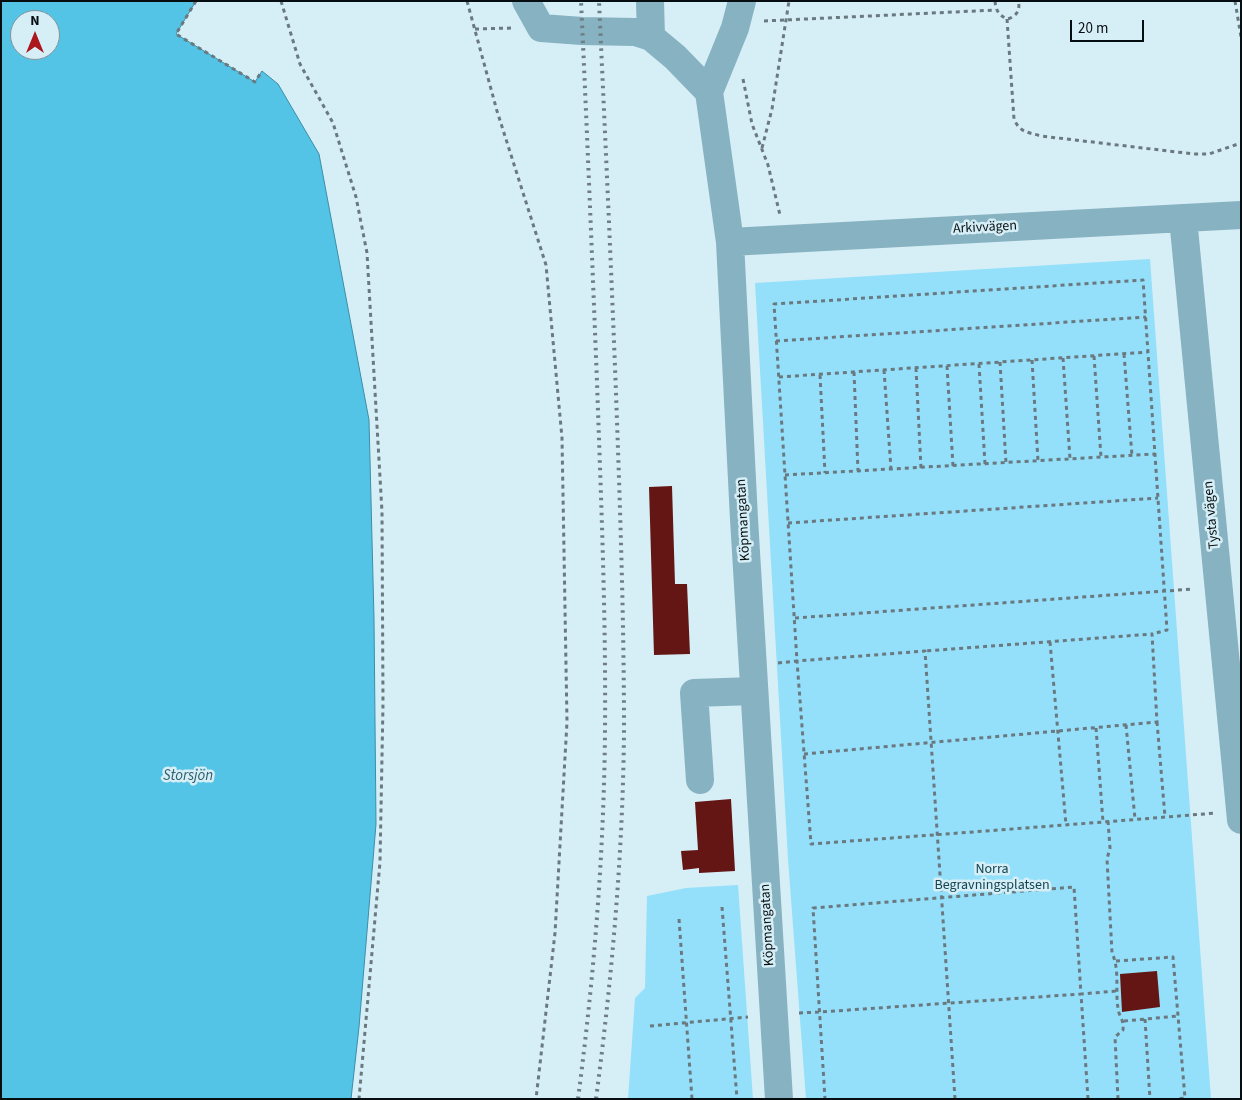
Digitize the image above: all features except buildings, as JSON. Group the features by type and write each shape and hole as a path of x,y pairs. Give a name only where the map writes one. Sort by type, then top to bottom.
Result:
{"street":[{"path":"526,1 541,28 635,32 651,37 675,57 709,92 736,28 742,1"},
{"path":"650,1 651,37"},
{"name":"Köpmangatan","path":"709,92 730,242 779,1099"},
{"name":"Arkivvägen","path":"730,242 1241,214"},
{"name":"Tysta vägen","path":"1183,218 1240,814"},
{"path":"700,780 694,693 754,678"}],"path":[{"path":"196,1 176,34 255,82 262,71"},
{"path":"281,1 300,64 333,123 356,197 367,254 382,512 383,704 380,862 359,1099"},
{"path":"467,1 497,111 546,265 562,438 567,722 555,933 536,1099"},
{"path":"762,148 772,109 788,19 789,1"},
{"path":"995,1 996,10 1007,20"},
{"path":"1007,20 1013,18 1018,12 1018,1"},
{"path":"1234,1 1241,36"},
{"path":"736,28 762,21 788,19 996,10"},
{"path":"1007,20 1014,119 1018,128 1025,132 1041,136 1194,154 1209,154 1226,146 1241,142"},
{"path":"475,29 541,28"},
{"path":"742,72 752,124 762,148 780,213 784,239"},
{"path":"754,678 797,661 1152,634 1167,630 1143,280 774,304 797,661 811,844 1135,819 1240,814"},
{"path":"776,341 1146,317"},
{"path":"778,378 1148,352"},
{"path":"1124,354 1132,456"},
{"path":"1094,356 1101,458"},
{"path":"1063,358 1070,459"},
{"path":"1032,360 1038,461"},
{"path":"1000,362 1006,463"},
{"path":"979,364 985,464"},
{"path":"946,366 953,466"},
{"path":"916,368 921,468"},
{"path":"884,370 890,470"},
{"path":"854,372 858,471"},
{"path":"820,375 825,473"},
{"path":"785,475 1155,454"},
{"path":"788,523 1158,498"},
{"path":"795,618 1219,588"},
{"path":"1152,634 1165,817"},
{"path":"1050,642 1066,825"},
{"path":"924,651 955,1099"},
{"path":"804,754 1157,722"},
{"path":"1126,725 1135,819"},
{"path":"1096,728 1110,848 1107,859 1112,954 1116,961 1118,1010 1124,1021 1123,1030 1115,1037 1118,1099"},
{"path":"826,1099 813,908 1074,887 1088,1099"},
{"path":"722,907 737,1099"},
{"path":"679,919 692,1099"},
{"path":"1116,961 1173,957 1185,1098 1176,1099"},
{"path":"650,1026 774,1014 1117,991"},
{"path":"1124,1021 1178,1016"},
{"path":"1145,1018 1150,1099"}],"green space":[{"name":"Norra Begravningsplatsen","path":"1150,259 1211,1099 806,1099 788,859 755,283"},
{"path":"738,885 753,1099 628,1099 635,998 645,988 647,896 686,888"}],"water":[{"name":"Storsjön","path":"1,1 196,1 176,34 255,82 262,71 278,84 319,154 369,420 374,619 376,824 351,1099 1,1099"}],"railway":[{"path":"578,1099 597,915 603,822 605,730 602,512 581,1"},
{"path":"596,1099 616,915 624,730 619,477 599,1"}]}
